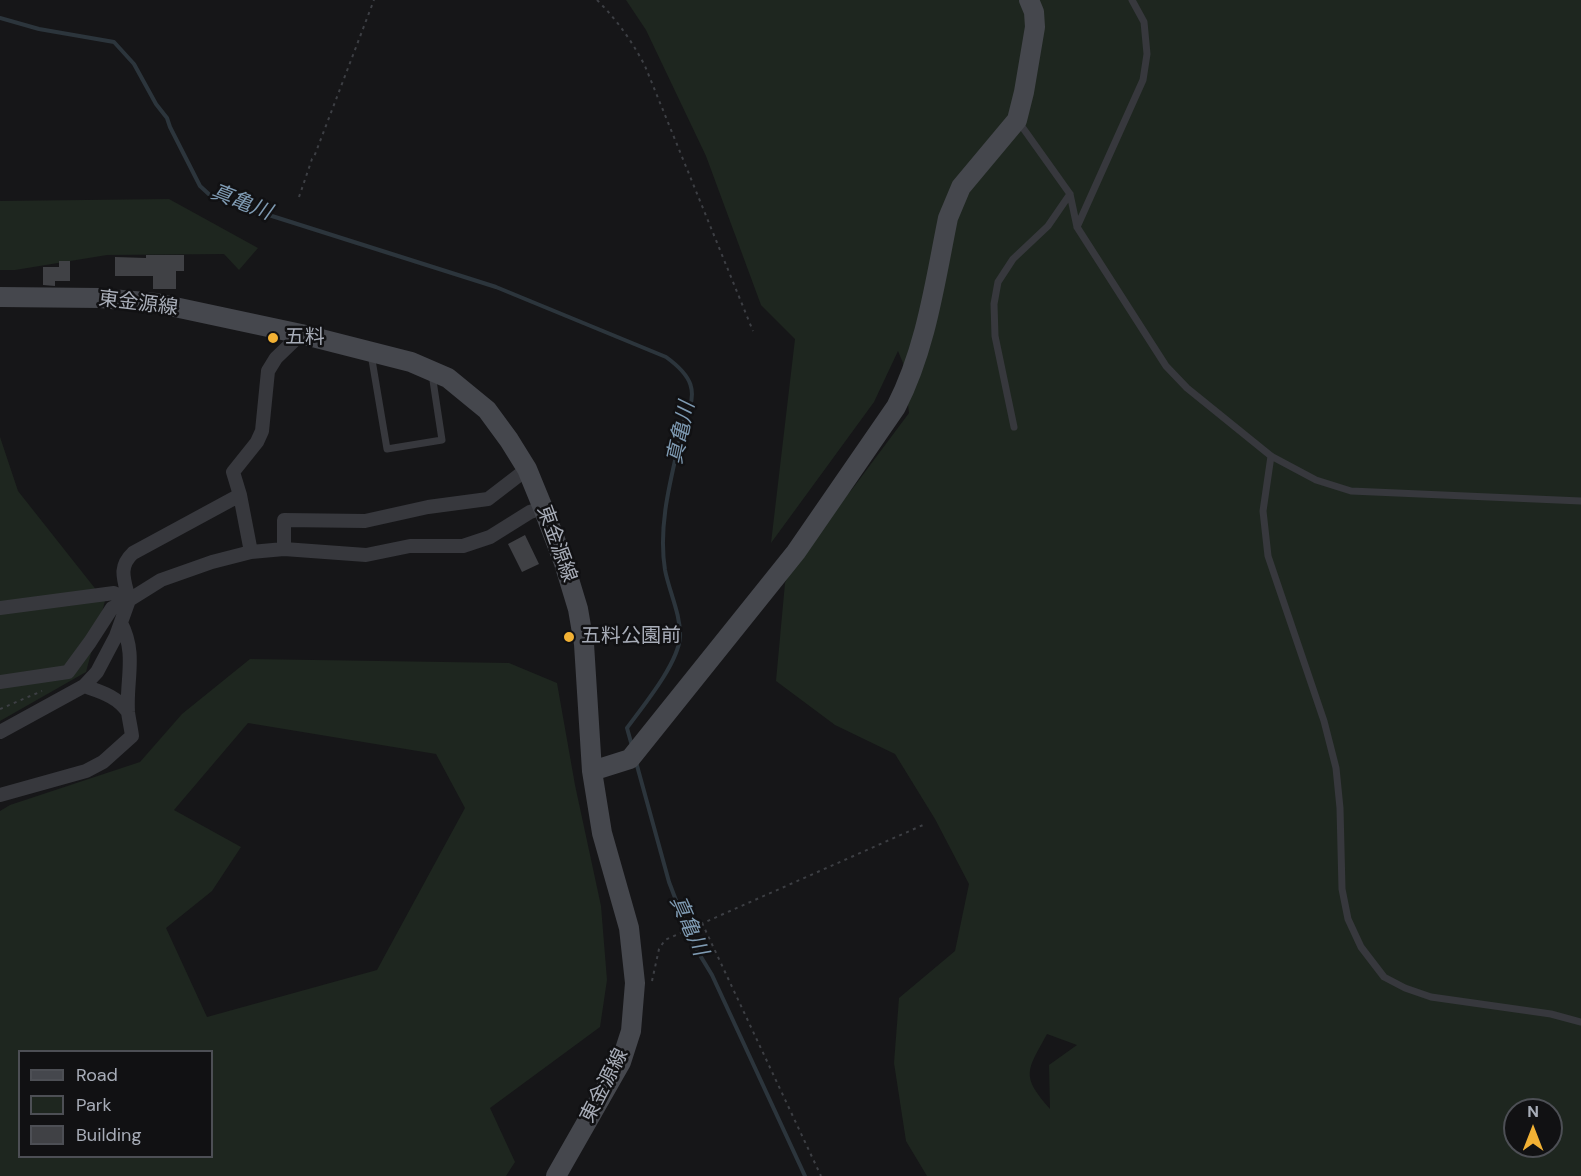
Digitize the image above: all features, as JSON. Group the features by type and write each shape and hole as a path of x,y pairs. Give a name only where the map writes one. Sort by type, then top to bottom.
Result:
{"main road":[{"path":"592,771 630,759 796,552 883,429 902,398 915,365 948,218 954,202 961,187 1017,120 1035,27 1034,12 1029,0"},
{"name":"東金源線","path":"0,297 100,298 156,303 301,334 411,362 448,378 487,410 527,469 564,563 578,609 584,644 592,771 602,833 629,928 635,983 631,1031 621,1062 556,1176"}],"street":[{"path":"251,552 233,472 257,442 262,431 268,371 276,358 301,334"},
{"path":"284,549 284,520 365,521 428,507 488,499 527,469"},
{"path":"0,732 84,686 97,672 116,636 129,600 123,569 124,561 133,553 240,495"},
{"path":"0,682 68,672 112,608 161,580 212,561 251,552 284,549 366,555 410,546 463,546 490,537 530,512 543,508"},
{"path":"0,608 114,592 129,600"},
{"path":"0,795 86,771 103,762 132,736 128,712 130,647 128,636 121,623"},
{"path":"84,686 107,693 123,704 128,712"}],"lane":[{"path":"1077,227 1143,80 1147,54 1144,22 1132,0"},
{"path":"1017,120 1070,194 1077,227 1167,366 1187,388 1271,456 1316,480 1351,491 1581,501"},
{"path":"1014,427 995,336 994,304 998,282 1013,259 1048,226 1070,194"},
{"path":"371,352 387,449 442,440 431,370"},
{"path":"1271,456 1263,511 1268,556 1324,721 1336,768 1340,808 1342,889 1348,919 1361,947 1383,977 1431,997 1551,1014 1581,1022"}],"path":[{"path":"299,197 374,0"},
{"path":"597,0 633,42 645,66 753,331"},
{"path":"0,709 47,688"},
{"path":"634,1002 643,999 654,978 656,959 664,940 922,825"},
{"path":"702,923 821,1176"}],"green space":[{"path":"626,0 1581,0 1581,1176 927,1176 906,1141 894,1063 899,998 955,951 969,884 935,819 895,754 835,725 776,681 785,583 805,543 853,488 909,413 903,363 898,351 874,402 771,543 795,339 761,305 706,156 646,30","holes":["1047,1034 1077,1045 1049,1065 1050,1109 1034,1088 1030,1073 1031,1065"]},
{"path":"169,199 258,248 239,270 224,254 107,255 15,270 0,270 0,201"},
{"path":"0,437 18,491 105,601 86,672 0,721"},
{"path":"250,659 509,663 557,683 575,785 601,906 607,980 600,1027 490,1108 515,1162 506,1176 0,1176 0,811 10,805 140,762 182,714","holes":["248,723 436,754 465,808 377,970 207,1017 166,928 212,891 241,847 174,810"]}],"building":[{"path":"146,255 184,255 184,271 176,271 176,289 153,289 153,276 115,276 115,257 146,258"},
{"path":"59,261 70,261 70,281 55,281 55,286 43,285 43,267 59,267"},
{"path":"525,535 539,564 522,572 508,544"}],"waterway":[{"name":"真亀川","path":"0,18 39,29 114,42 134,64 156,104 167,118 200,186 212,197 496,287 666,357 682,370 690,384 691,401 671,476 663,532 665,570 677,612 680,637 678,648 667,672 627,728 632,746"},
{"name":"真亀川","path":"636,762 669,882 692,942 712,975 805,1176"}],"place":[{"name":"五料","path":"273,338"},
{"name":"五料公園前","path":"569,637"}]}
